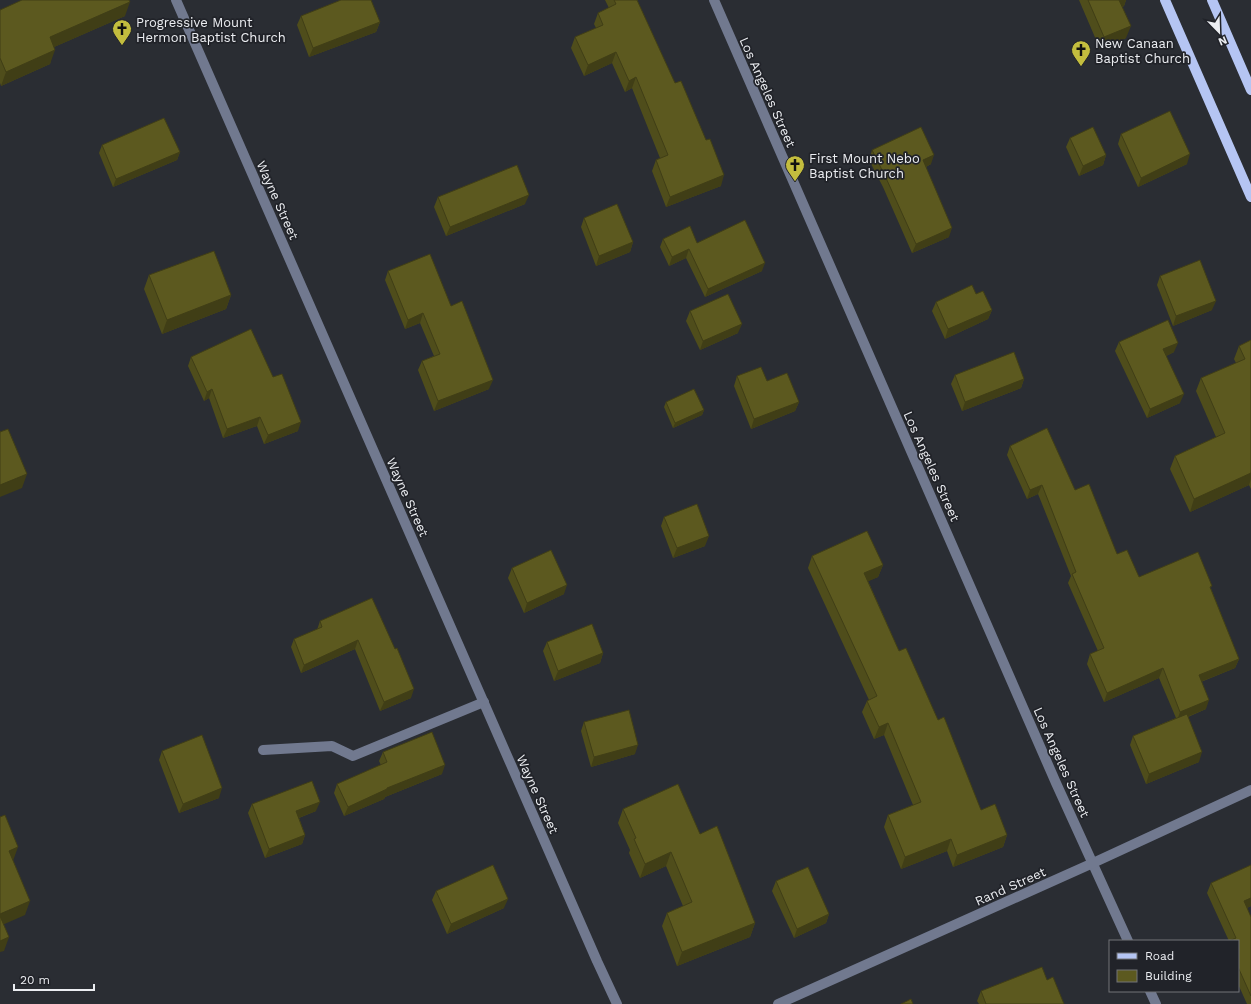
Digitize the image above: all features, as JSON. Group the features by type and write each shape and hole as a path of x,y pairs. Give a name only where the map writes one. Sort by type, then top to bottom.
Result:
{"main road":[{"path":"1165,0 1251,197"},
{"path":"1212,0 1251,90"}],"street":[{"name":"Wayne Street","path":"176,0 617,1004"},
{"name":"Los Angeles Street","path":"714,0 1056,784 1128,940"},
{"path":"263,750 332,746 353,756 484,702"},
{"name":"Rand Street","path":"778,1004 1093,863 1251,790"},
{"path":"1150,992 1156,1004"}],"building":[{"path":"22,0 129,0 130,2 50,37 55,50 6,72 0,58 0,10"},
{"path":"341,0 371,0 380,22 313,48 301,16"},
{"path":"614,0 637,0 675,83 681,81 706,140 710,139 724,175 670,197 656,160 668,155 636,77 629,81 616,52 588,65 575,37 603,25 598,13 616,4"},
{"path":"1088,0 1119,0 1131,26 1104,37"},
{"path":"1170,111 1190,154 1141,178 1121,134"},
{"path":"164,118 180,152 116,179 102,145"},
{"path":"921,127 934,155 923,160 952,228 916,244 872,150"},
{"path":"1093,127 1106,155 1083,166 1070,138"},
{"path":"517,165 529,195 450,227 438,197"},
{"path":"617,204 633,242 599,256 584,218"},
{"path":"745,220 765,263 708,289 689,249 672,257 663,239 690,226 697,243"},
{"path":"214,251 231,295 167,320 149,275"},
{"path":"430,254 451,306 462,301 493,380 438,401 422,361 440,354 423,313 408,320 388,271"},
{"path":"1200,260 1216,301 1176,316 1160,276"},
{"path":"972,285 976,294 983,291 992,310 948,329 936,302"},
{"path":"728,294 742,324 703,341 690,311"},
{"path":"1168,320 1178,343 1163,349 1184,394 1150,409 1119,342"},
{"path":"251,329 273,377 282,374 301,422 268,435 260,417 227,429 212,389 207,392 191,357"},
{"path":"1251,340 1251,473 1194,499 1175,456 1225,433 1201,378 1245,359 1239,346"},
{"path":"1014,352 1024,379 965,402 955,375"},
{"path":"761,367 767,381 787,373 799,402 754,419 737,376"},
{"path":"694,389 704,410 675,423 666,402"},
{"path":"1047,428 1075,490 1089,484 1117,554 1127,550 1139,577 1198,552 1212,586 1210,587 1239,659 1199,675 1209,700 1180,712 1163,668 1107,693 1090,654 1104,648 1072,574 1076,572 1042,485 1030,490 1010,446"},
{"path":"8,429 27,474 0,485 0,432"},
{"path":"697,504 709,536 677,548 664,517"},
{"path":"867,531 883,565 864,573 899,651 906,648 938,720 944,717 981,810 995,804 1007,835 957,855 951,839 905,857 888,815 921,802 888,723 879,727 867,701 877,696 812,556"},
{"path":"551,550 567,585 527,603 512,568"},
{"path":"372,598 395,649 397,648 414,689 384,702 358,640 304,665 294,639 322,627 320,621"},
{"path":"592,624 603,653 558,671 547,642"},
{"path":"629,710 638,745 594,757 584,722"},
{"path":"1187,714 1202,752 1149,774 1133,736"},
{"path":"432,732 445,765 387,788 348,807 337,784 387,762 383,752"},
{"path":"202,735 222,788 183,804 162,751"},
{"path":"312,781 320,802 296,811 305,835 269,849 252,804"},
{"path":"678,784 700,834 717,826 755,923 682,952 667,913 692,902 671,852 645,864 634,839 636,838 623,809"},
{"path":"5,815 18,847 9,851 30,901 0,914 0,817"},
{"path":"493,865 508,899 451,924 436,891"},
{"path":"1251,865 1251,898 1244,901 1251,917 1251,996 1239,969 1239,940 1231,940 1236,938 1211,883"},
{"path":"808,867 829,914 797,929 776,881"},
{"path":"0,916 9,937 0,941"},
{"path":"1042,967 1047,980 1053,977 1064,1004 986,1004 981,991"},
{"path":"911,999 913,1004 901,1004"}],"place":[{"name":"Progressive Mount Hermon Baptist Church","path":"122,46"},
{"name":"New Canaan Baptist Church","path":"1081,67"},
{"name":"First Mount Nebo Baptist Church","path":"795,182"}]}
